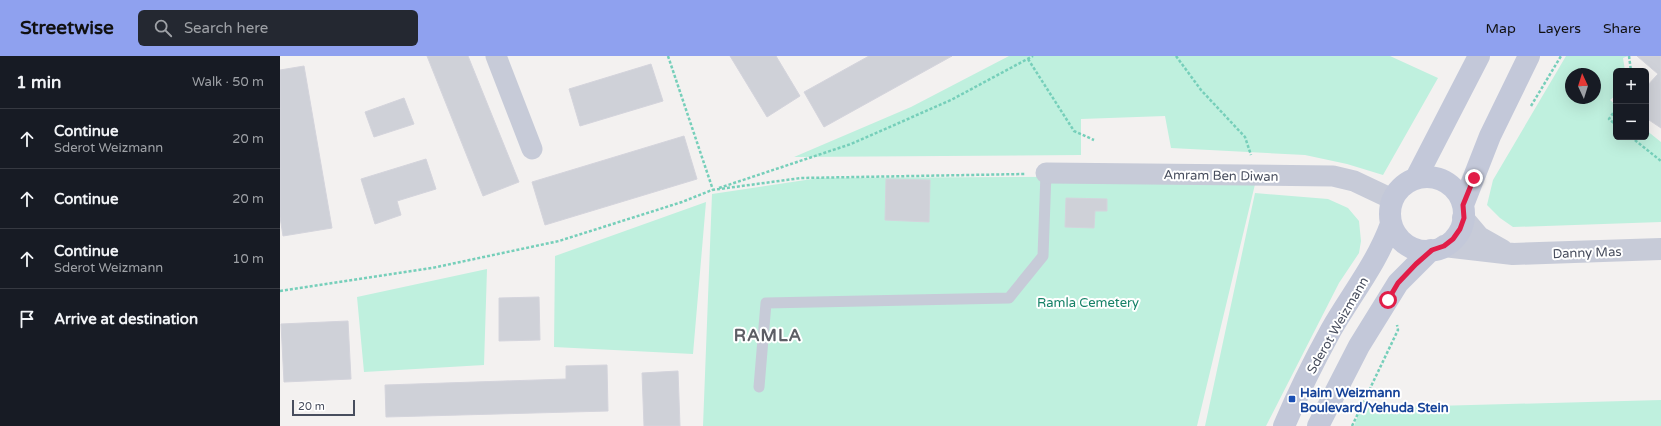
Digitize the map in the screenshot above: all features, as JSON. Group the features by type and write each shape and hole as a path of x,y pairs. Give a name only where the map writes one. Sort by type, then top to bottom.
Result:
{"main road":[{"path":"1416,178 1479,56"},
{"path":"1318,426 1359,346 1398,283 1438,248 1453,239 1460,229 1463,211 1490,136 1529,56"},
{"path":"1438,248 1421,250 1402,242 1396,234 1391,224 1390,212 1392,199 1398,190 1406,182 1416,178 1428,177 1440,179 1450,185 1458,194 1463,211"},
{"name":"Sderot Weizmann","path":"1284,426 1296,397 1331,330 1373,264 1384,244 1391,224"}],"street":[{"path":"496,56 532,149"},
{"name":"Amram Ben Diwan","path":"1046,173 1333,176 1354,181 1392,199"},
{"name":"Danny Mas","path":"1463,211 1479,237 1494,247 1513,254"},
{"name":"Danny Mas","path":"1438,248 1513,254 1661,250"}],"lane":[{"path":"758,387 766,303 1009,298 1044,256 1046,173"}],"path":[{"path":"668,56 712,190"},
{"path":"280,291 432,268 559,241 682,202 712,190 851,144 951,100 1033,56"},
{"path":"1176,56 1201,90 1245,137 1259,175"},
{"path":"1629,56 1631,68"},
{"path":"1028,59 1074,131 1094,140"},
{"path":"1613,114 1610,119 1613,122"},
{"path":"1635,140 1661,161"},
{"path":"712,190 801,178 1046,173"},
{"path":"1352,426 1398,330 1388,300"}],"green space":[{"path":"1009,56 1390,56 1438,78 1383,175 1347,164 1305,155 1171,148 1165,116 1081,119 1081,155 794,157 911,107"},
{"path":"1566,56 1628,56 1623,58 1625,68 1613,68 1613,98 1610,100 1613,102 1613,140 1649,140 1649,132 1661,142 1661,222 1513,227 1500,218 1487,205 1493,180"},
{"name":"Ramla Cemetery","path":"1257,176 1197,426 703,426 712,194 819,178"},
{"path":"1255,193 1328,199 1348,208 1359,221 1361,241 1359,253 1339,283 1266,426 1205,426"},
{"path":"706,202 693,354 554,347 555,256"},
{"path":"487,269 484,365 364,372 357,297"},
{"path":"1661,400 1661,426 1354,426 1361,408"}],"building":[{"path":"427,56 468,56 519,182 483,196"},
{"path":"730,56 776,56 800,96 767,117"},
{"path":"869,56 952,56 824,127 804,92"},
{"path":"1637,56 1661,56 1661,128 1649,120 1649,84 1658,74"},
{"path":"651,64 663,101 580,126 569,89"},
{"path":"304,66 332,228 283,236 280,217 280,70"},
{"path":"404,98 414,124 374,137 365,112"},
{"path":"684,136 697,179 545,225 532,182"},
{"path":"426,159 436,189 397,201 401,215 375,224 361,179"},
{"path":"886,179 930,180 929,222 885,220"},
{"path":"1066,198 1107,199 1107,211 1095,211 1094,228 1065,227"},
{"path":"539,297 540,340 499,341 499,298"},
{"path":"348,321 351,379 284,382 281,324"},
{"path":"607,365 608,411 386,417 385,385 566,379 566,366"},
{"path":"678,371 680,426 644,426 642,373"}],"place":[{"name":"Haim Weizmann Boulevard/Yehuda Stein","path":"1292,399"}],"district":[{"name":"RAMLA","path":"768,335"}],"route":[{"path":"1388,300 1398,283 1416,264 1432,250 1444,246 1453,239 1460,229 1464,218 1463,205 1474,178"}]}
